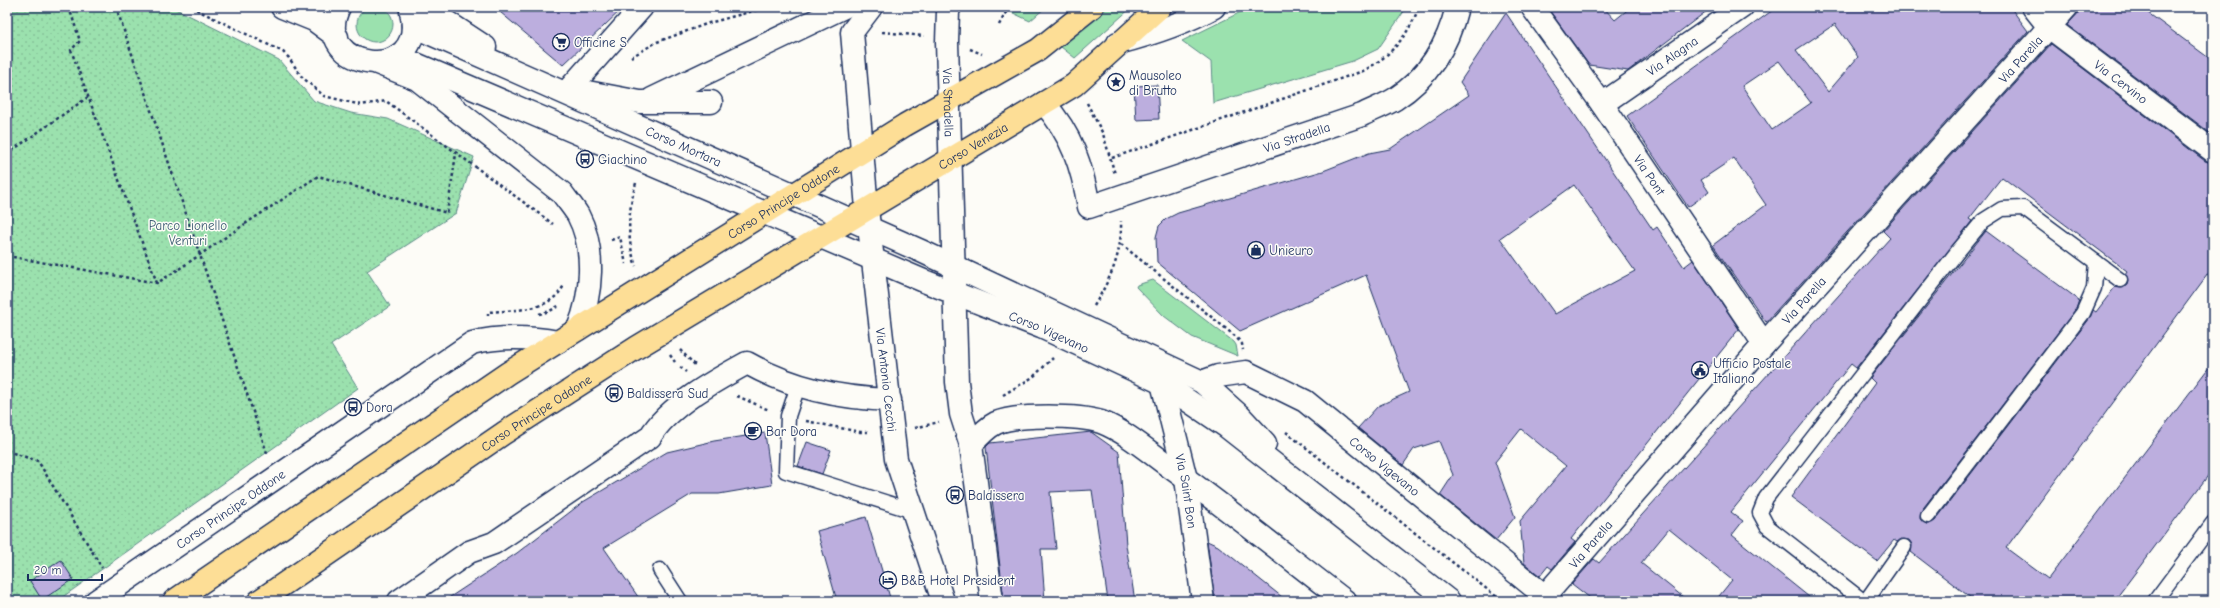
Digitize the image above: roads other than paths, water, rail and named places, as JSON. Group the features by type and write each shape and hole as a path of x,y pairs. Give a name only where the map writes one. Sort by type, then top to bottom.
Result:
{"main road":[{"path":"949,100 1038,50 1092,7"},
{"name":"Corso Venezia","path":"820,237 862,219 950,159 1074,85 1118,43 1160,7"},
{"name":"Corso Principe Oddone","path":"174,601 508,373 862,151 949,100"},
{"name":"Corso Principe Oddone","path":"259,601 504,433 636,348 820,237"}],"street":[{"path":"282,7 314,20 337,37 345,50 357,59 377,63 417,79 562,193 578,216 588,246 589,293 586,311 578,329"},
{"path":"337,37 335,23 339,7"},
{"path":"424,7 437,14 487,48 570,88 601,95 646,102 711,102"},
{"path":"570,88 642,7"},
{"path":"646,102 844,7"},
{"path":"862,151 852,32 871,7"},
{"name":"Via Stradella","path":"950,7 948,11 947,42 953,266 956,294"},
{"name":"Corso Venezia","path":"1118,43 1157,33 1188,21 1214,7"},
{"name":"Via Stradella","path":"1044,103 1072,144 1084,175 1089,207 1362,115 1395,99 1431,67 1443,48 1457,7"},
{"name":"Via Pont","path":"1532,7 1602,104 1764,344"},
{"name":"Via Alagna","path":"1602,104 1742,7"},
{"name":"Via Cervino","path":"2033,7 2049,27 2213,151"},
{"name":"Via Parella","path":"1548,598 1764,344 2067,7"},
{"path":"377,63 388,61 397,56 408,43 411,16"},
{"name":"Corso Mortara","path":"411,16 793,194 862,219 953,266"},
{"path":"397,56 764,213"},
{"name":"Via Antonio Cecchi","path":"862,151 862,219 874,260 896,459 943,601"},
{"name":"Corso Vigevano","path":"764,213 956,294 1040,327 1162,383 1227,427 1311,491 1449,601"},
{"name":"Corso Vigevano","path":"953,266 1202,382 1239,416 1311,491"},
{"path":"956,294 959,404 971,445 992,601"},
{"name":"Corso Principe Oddone","path":"96,601 472,343 488,339 558,342"},
{"path":"399,601 469,552 494,543 644,442 650,437 662,420 716,382 747,363 772,376 798,386 847,398 890,400"},
{"name":"Corso Vigevano","path":"1202,382 1218,376 1246,372 1305,401 1548,598"},
{"name":"Via Saint Bon","path":"1162,383 1186,479 1203,601"},
{"path":"971,445 983,432 995,424 1010,418 1081,417 1101,423 1130,438 1345,601"}],"lane":[{"path":"1863,601 1767,526 1760,512 1766,498 1983,221 2002,209 2023,208 2120,280"},
{"path":"1928,516 2083,313 2094,288 2096,262"},
{"path":"798,386 788,416 786,471 913,511"},
{"path":"2155,601 2213,523"},
{"path":"1866,601 1904,547"},
{"path":"660,570 680,601"}],"place":[{"name":"Officine S","path":"561,42"},
{"name":"Mausoleo di Brutto","path":"1116,82"},
{"name":"Giachino","path":"585,159"},
{"name":"Unieuro","path":"1256,250"},
{"name":"Ufficio Postale Italiano","path":"1700,370"},
{"name":"Baldissera Sud","path":"614,393"},
{"name":"Dora","path":"353,407"},
{"name":"Bar Dora","path":"753,431"},
{"name":"Baldissera","path":"955,495"},
{"name":"B&B Hotel President","path":"888,580"}],"park label":[{"name":"Parco Lionello Venturi","path":"188,232"}]}
